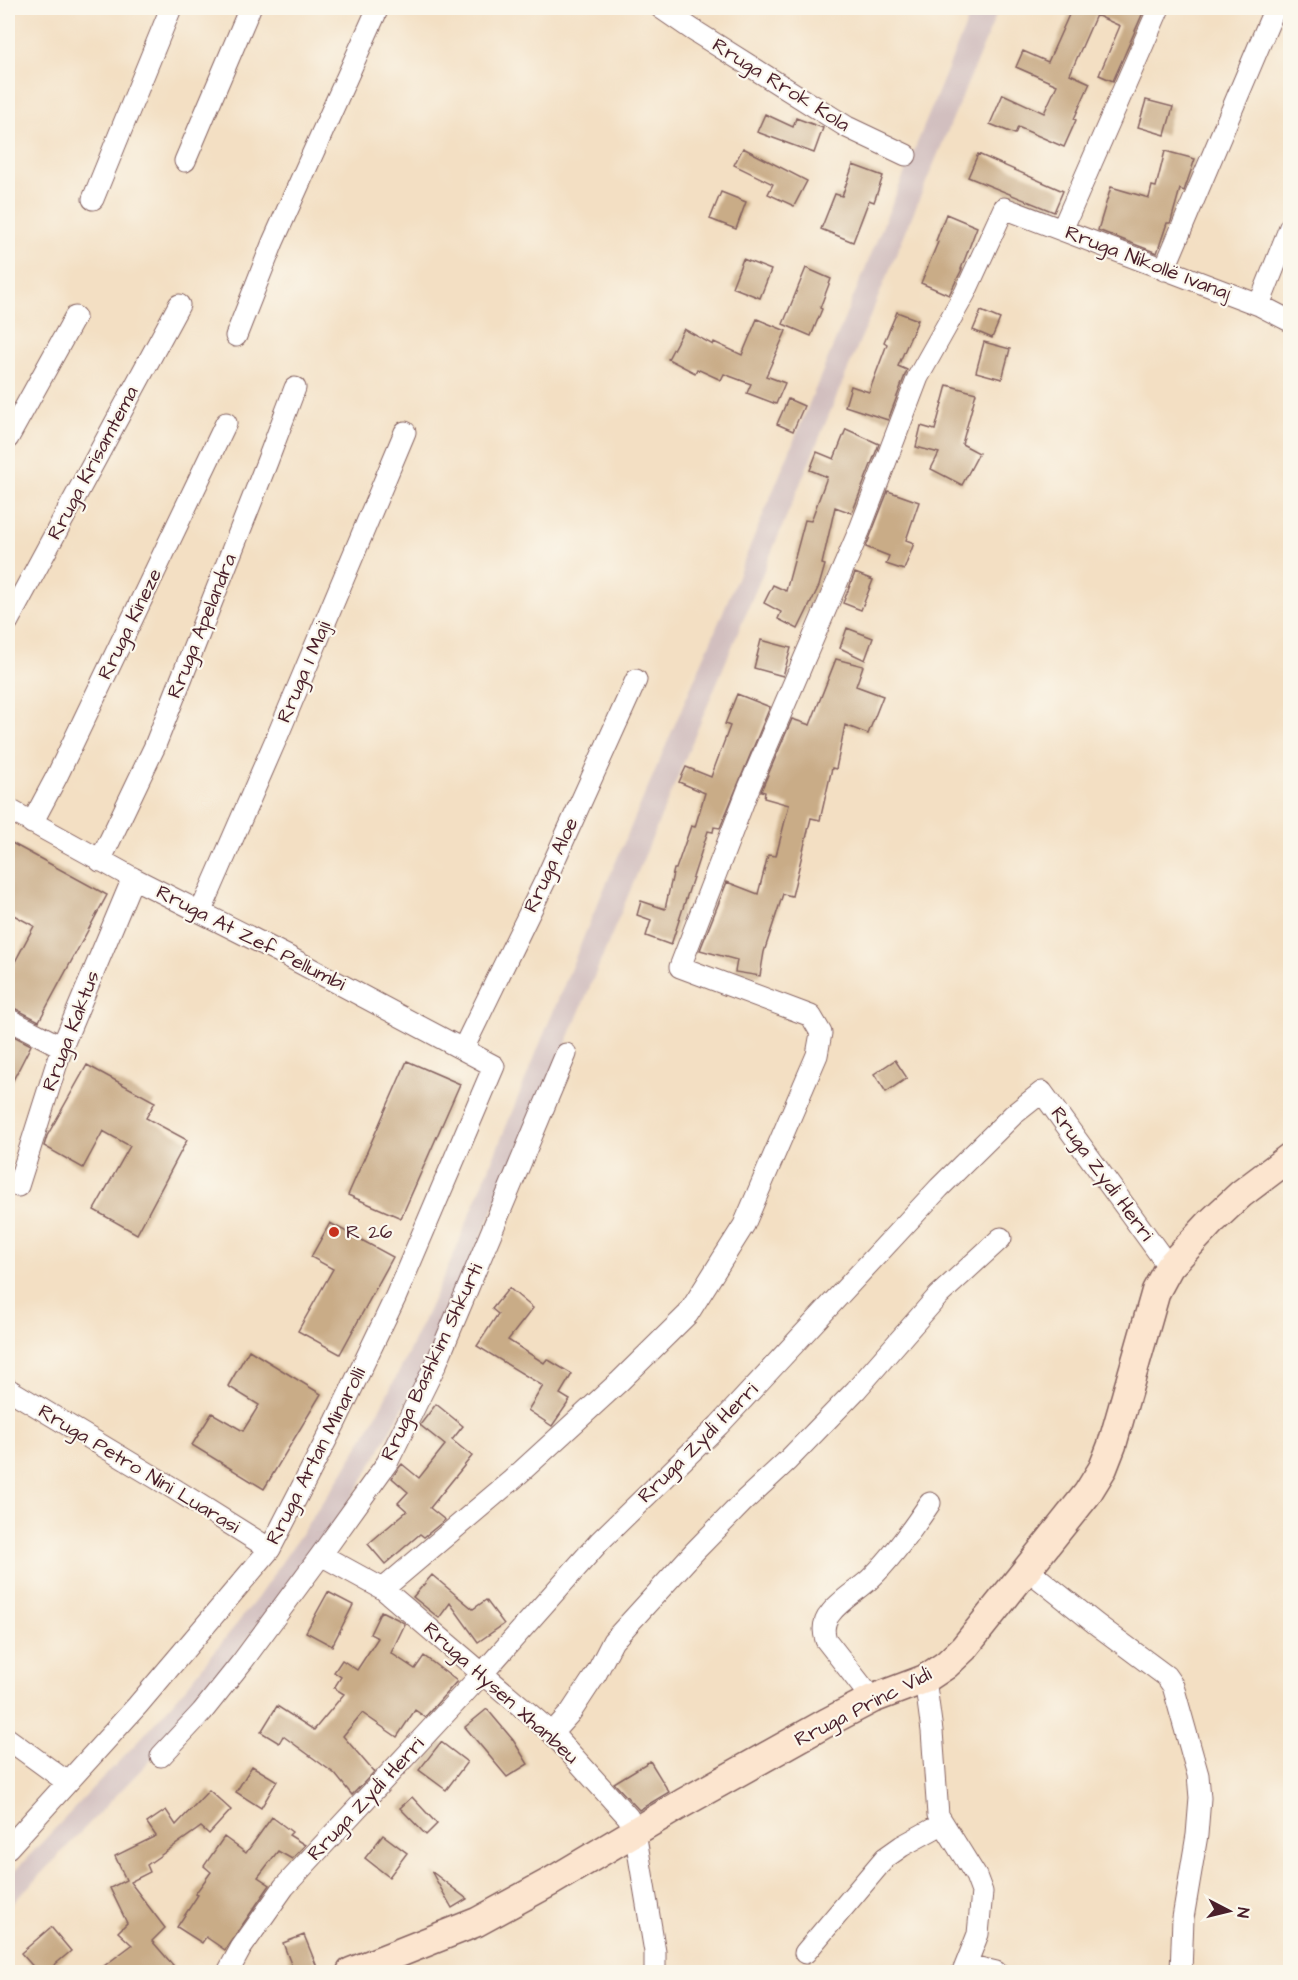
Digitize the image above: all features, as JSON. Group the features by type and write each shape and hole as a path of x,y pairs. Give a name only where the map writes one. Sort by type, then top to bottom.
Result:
{"street":[{"path":"93,199 171,8"},
{"path":"185,161 249,8"},
{"path":"236,336 273,242 378,8"},
{"name":"Rruga Rrok Kola","path":"661,8 847,127 906,155"},
{"path":"1062,230 1159,8"},
{"path":"1164,270 1275,8"},
{"name":"Rruga Nikollë Ivanaj","path":"383,1589 512,1480 620,1382 688,1314 744,1226 817,1055 821,1033 811,1016 680,967 748,790 860,529 918,377 965,293 1004,208 1259,305 1290,321"},
{"path":"1259,305 1290,227"},
{"name":"Rruga Krisamtema","path":"8,621 179,305"},
{"path":"8,438 75,317"},
{"name":"Rruga Apelandra","path":"100,861 154,747 295,388"},
{"name":"Rruga Kineze","path":"32,823 57,776 226,423"},
{"name":"Rruga 1 Maji","path":"201,911 405,432"},
{"name":"Rruga Aloe","path":"463,1049 546,879 636,680"},
{"name":"Rruga At Zef Pellumbi","path":"8,809 100,861 201,911 494,1066"},
{"name":"Rruga Kaktus","path":"18,1186 62,1047 133,878"},
{"path":"8,1018 62,1047"},
{"name":"Rruga Bashkim Shkurti","path":"161,1756 202,1712 321,1555 387,1462 426,1383 566,1054"},
{"name":"Rruga Artan Minarolli","path":"8,1848 137,1706 270,1549 336,1421 396,1296 494,1066"},
{"name":"Rruga Zydi Herri","path":"228,1972 241,1948 284,1887 482,1674 600,1541 719,1425 939,1188 1013,1115 1042,1092 1169,1267"},
{"name":"Rruga Princ Vidi","path":"351,1972 477,1922 825,1723 872,1699 925,1679 946,1665 964,1648 1087,1494 1103,1468 1112,1445 1156,1291 1169,1267 1241,1194 1290,1157"},
{"path":"552,1733 571,1712 590,1684 613,1641 695,1551 745,1500 789,1460 856,1390 938,1296 1001,1238"},
{"name":"Rruga Petro Nini Luarasi","path":"8,1389 270,1549"},
{"path":"872,1699 826,1640 823,1631 826,1620 831,1612 870,1579 906,1539 930,1503"},
{"name":"Rruga Hysen Xhanbeu","path":"321,1555 383,1589 552,1733 628,1817 635,1832 655,1952 656,1972"},
{"path":"1027,1569 1166,1676 1173,1686 1198,1775 1200,1798 1197,1835 1184,1918 1181,1972"},
{"path":"925,1679 932,1731 938,1815 975,1876 981,1892 978,1934 965,1969 996,1972"},
{"path":"8,1739 67,1782"},
{"path":"805,1953 885,1858 942,1824"}],"shaded area":[{"path":"973,8 999,8 566,1044 419,1379 363,1480 318,1551 154,1756 8,1908 8,1878 143,1736 188,1685 258,1597 344,1471 403,1364 451,1261 589,924 713,636"}],"building":[{"path":"1072,8 1145,8 1113,81 1099,75 1120,26 1096,15 1070,74 1090,83 1064,147 1018,127 1015,134 990,124 1003,94 1044,113 1057,85 1016,67 1023,51 1048,62"},
{"path":"1146,100 1173,107 1165,135 1138,127"},
{"path":"765,114 793,127 796,118 823,128 814,153 757,132"},
{"path":"743,148 807,181 794,206 768,194 773,184 734,165"},
{"path":"1165,151 1195,159 1184,191 1180,189 1171,221 1167,223 1157,253 1098,230 1111,187 1149,198 1152,186 1156,187"},
{"path":"978,154 1063,191 1054,212 968,177"},
{"path":"853,165 883,176 874,202 869,200 853,242 821,229 835,194 842,196"},
{"path":"721,192 746,202 736,229 710,219"},
{"path":"946,214 977,227 962,269 949,295 921,283 938,242 936,241"},
{"path":"743,259 771,270 760,298 732,287"},
{"path":"806,268 831,279 811,336 783,324"},
{"path":"981,311 1000,319 992,338 973,330"},
{"path":"897,312 918,320 898,366 907,370 888,420 845,406 851,386 869,392 887,344 884,342"},
{"path":"757,319 786,331 766,376 785,383 776,404 747,393 751,384 724,374 721,380 697,369 695,373 668,359 684,329 713,345 714,342 742,355"},
{"path":"984,342 1010,349 1002,379 976,372"},
{"path":"947,385 976,393 962,444 979,453 962,485 931,469 939,453 916,447 921,426 935,430"},
{"path":"788,399 804,406 793,431 777,424"},
{"path":"846,429 879,444 852,513 835,507 819,586 798,629 778,619 781,612 764,603 773,585 786,591 805,520 811,521 827,477 810,470 817,452 834,459"},
{"path":"888,491 919,502 906,540 914,543 904,570 886,564 889,556 866,547"},
{"path":"855,573 873,580 861,610 843,603"},
{"path":"847,628 873,638 865,660 840,648"},
{"path":"761,640 791,648 783,676 754,668"},
{"path":"836,659 863,666 856,686 883,696 868,734 845,725 836,769 832,768 820,820 811,818 792,896 783,894 764,952 760,976 735,972 737,960 700,950 727,882 758,894 768,855 776,856 789,805 764,798 765,792 761,791 792,719 810,725"},
{"path":"737,694 770,707 720,828 714,827 713,832 708,831 671,945 646,936 651,920 637,915 641,901 665,909 674,869 676,869 691,826 695,827 705,793 679,782 686,767 711,777 730,726 725,724"},
{"path":"8,841 107,895 39,1021 8,1006 8,975 34,926 8,912"},
{"path":"8,1033 31,1045 8,1090"},
{"path":"895,1060 907,1078 886,1092 874,1074"},
{"path":"407,1061 460,1084 401,1218 348,1195"},
{"path":"87,1065 155,1102 146,1118 187,1140 137,1234 94,1210 130,1146 103,1131 83,1168 44,1146 47,1136"},
{"path":"330,1223 393,1257 340,1354 298,1331 333,1269 311,1257"},
{"path":"509,1288 533,1308 508,1340 544,1363 547,1359 572,1374 560,1394 570,1400 552,1426 528,1410 543,1386 477,1346 498,1314 492,1309"},
{"path":"249,1350 321,1394 264,1489 192,1445 212,1413 243,1431 259,1405 228,1386"},
{"path":"436,1404 463,1426 452,1440 472,1456 430,1508 445,1520 424,1537 420,1534 385,1564 368,1544 407,1511 398,1503 408,1492 392,1478 398,1469 402,1464 419,1478 445,1445 420,1425"},
{"path":"432,1575 473,1609 486,1600 504,1624 478,1642 450,1603 439,1618 413,1597"},
{"path":"328,1592 353,1605 332,1646 306,1632"},
{"path":"381,1611 405,1624 391,1653 415,1669 424,1656 457,1681 425,1717 415,1710 397,1737 362,1713 343,1736 374,1772 352,1795 335,1774 283,1736 279,1743 261,1732 277,1706 314,1730 344,1694 334,1688 341,1677 334,1672 342,1660 357,1670 378,1638 370,1634"},
{"path":"487,1709 513,1740 528,1764 507,1777 465,1727"},
{"path":"441,1742 467,1762 446,1790 419,1770"},
{"path":"650,1761 669,1792 639,1810 614,1783"},
{"path":"252,1766 277,1781 261,1808 236,1792"},
{"path":"209,1790 231,1810 209,1834 201,1827 147,1865 150,1872 130,1882 165,1928 152,1941 179,1972 96,1972 132,1945 118,1932 127,1923 110,1888 126,1880 115,1856 156,1836 147,1823 166,1810 176,1825"},
{"path":"412,1797 437,1824 426,1835 400,1808"},
{"path":"272,1817 292,1832 289,1835 305,1845 292,1859 278,1851 258,1877 270,1885 225,1950 206,1937 202,1943 177,1927 198,1895 195,1894 211,1872 204,1866 224,1837 246,1853"},
{"path":"383,1835 407,1853 389,1877 365,1858"},
{"path":"431,1871 467,1899 452,1908"},
{"path":"51,1927 71,1951 46,1972 38,1972 21,1953"},
{"path":"304,1935 319,1972 294,1972 283,1943"}],"place":[{"name":"R 26","path":"334,1232"}]}
